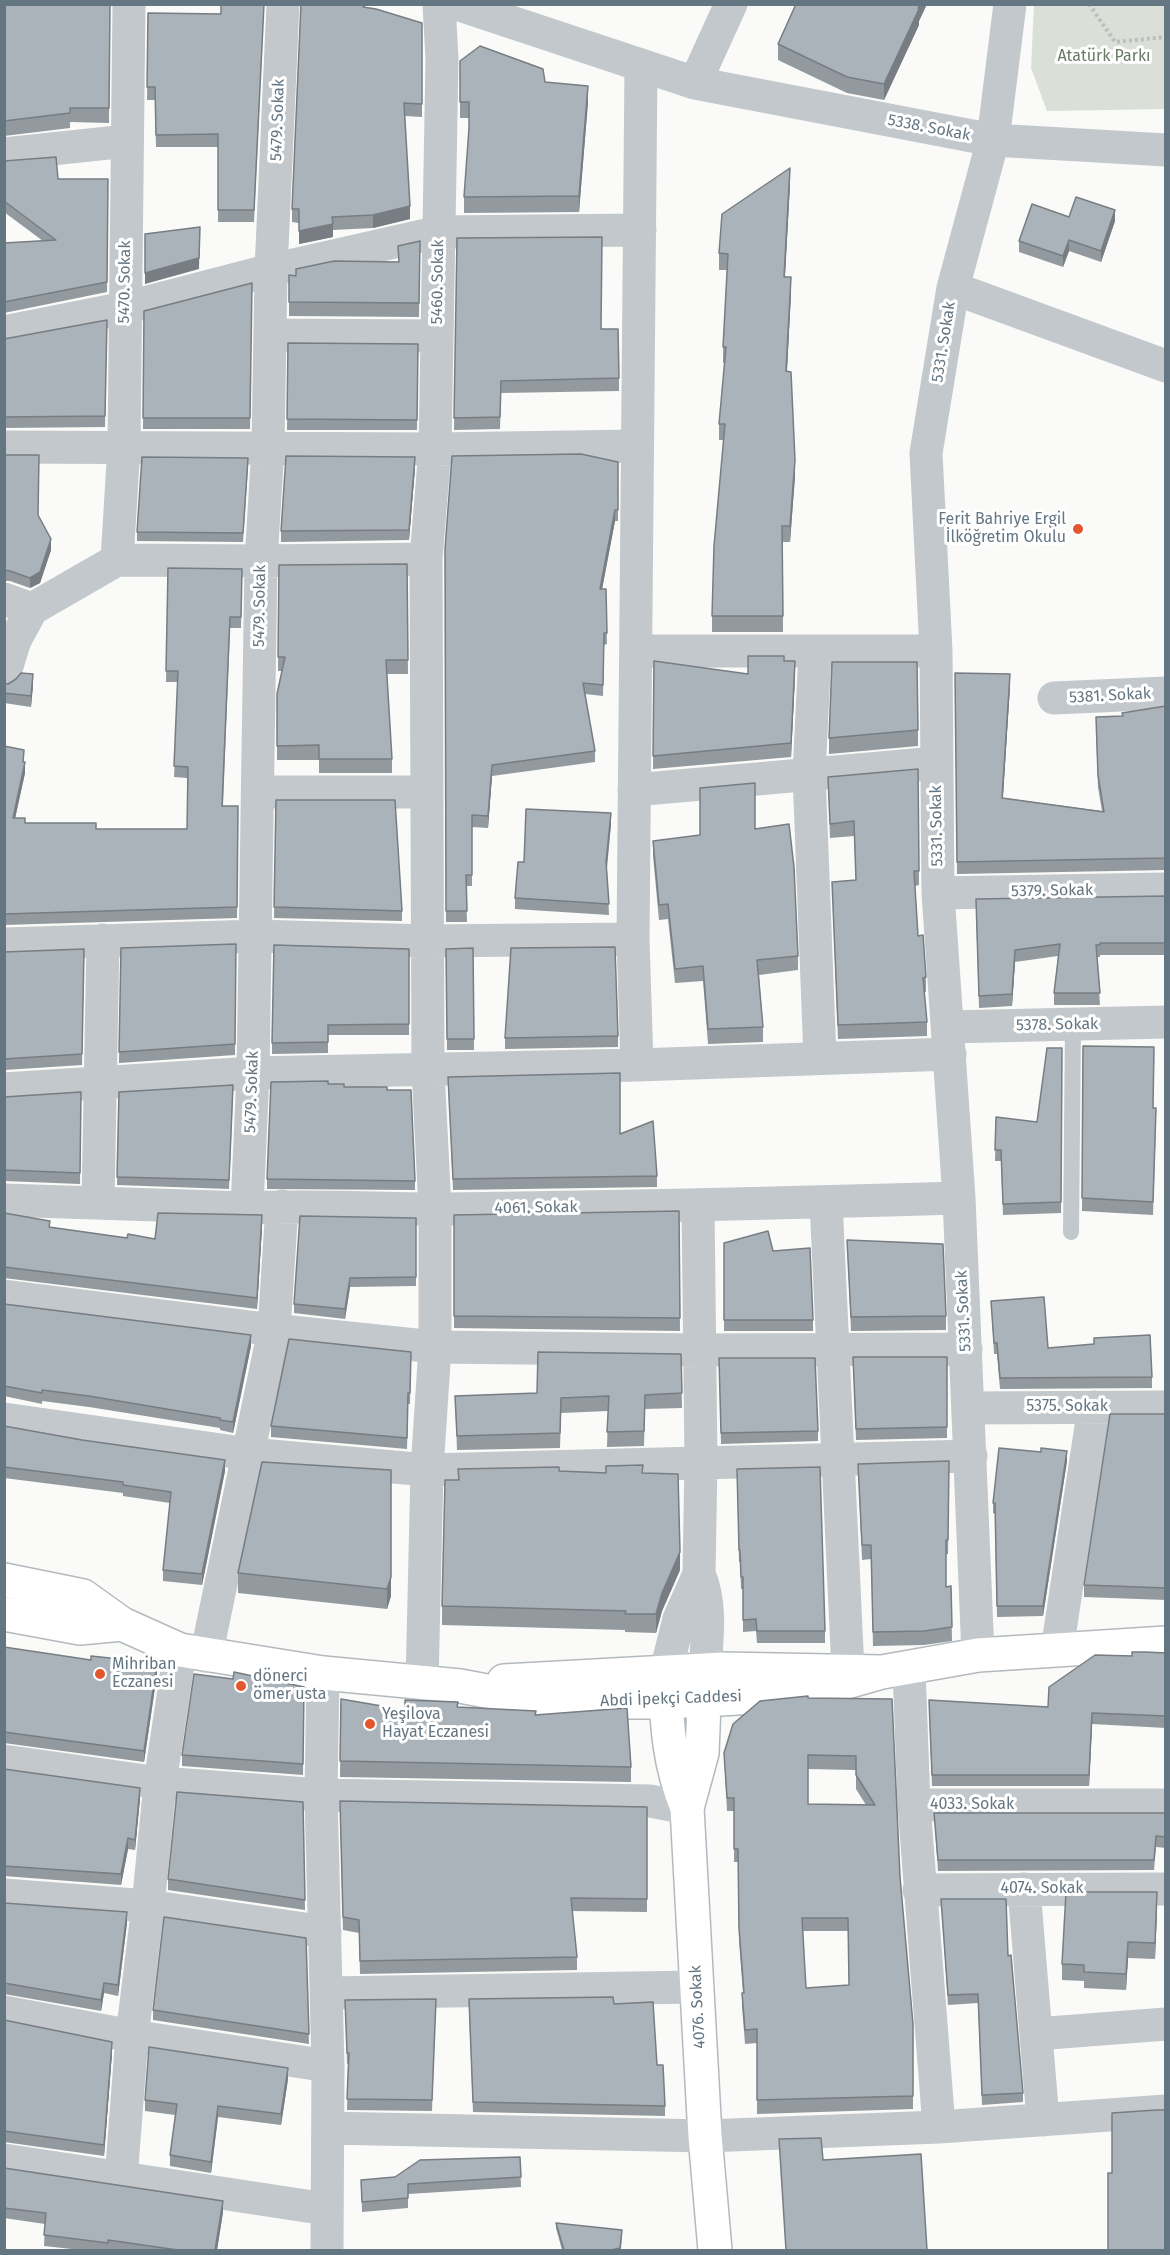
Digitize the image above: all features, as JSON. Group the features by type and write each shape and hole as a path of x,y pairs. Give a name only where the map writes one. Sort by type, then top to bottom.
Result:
{"main road":[{"name":"Abdi İpekçi Caddesi","path":"4,1580 83,1596 122,1624 193,1653 322,1673 460,1686 534,1700 592,1689 755,1682 848,1671 895,1670"},
{"name":"Abdi İpekçi Caddesi","path":"4,1614 80,1628 122,1624"},
{"name":"Abdi İpekçi Caddesi","path":"755,1682 826,1688 895,1670 978,1655 1166,1643"},
{"name":"4076. Sokak","path":"714,2250 705,2136 687,1808 700,1766 720,1720 755,1682"},
{"name":"4076. Sokak","path":"700,1766 705,1685"},
{"path":"666,1686 670,1748 687,1808"},
{"path":"592,1689 622,1712 649,1726 670,1748"}],"street":[{"name":"5470. Sokak","path":"117,560 124,446 129,4"},
{"name":"5479. Sokak","path":"247,1208 256,936 261,561 268,447 271,270 283,4"},
{"name":"5460. Sokak","path":"422,1684 427,1470 435,1347 435,1209 428,1070 426,559 435,449 442,59 439,4"},
{"name":"5338. Sokak","path":"457,4 695,83 993,140 1166,150"},
{"path":"695,83 731,4"},
{"name":"5331. Sokak","path":"978,1655 959,1198 938,892 936,651 926,453 953,288 993,140 1010,4"},
{"path":"638,1065 633,939 641,65"},
{"path":"4,154 127,141"},
{"path":"4,332 124,308 271,270 439,232 640,230"},
{"path":"953,288 1166,366"},
{"path":"270,335 437,336"},
{"path":"4,447 435,449 637,446"},
{"path":"4,676 18,604 117,560 426,559"},
{"path":"636,651 936,651"},
{"path":"815,652 809,774 820,1058"},
{"name":"5381. Sokak","path":"1054,698 1166,693"},
{"path":"634,790 936,764"},
{"path":"258,792 427,792"},
{"name":"5379. Sokak","path":"938,892 1166,889"},
{"path":"4,944 256,936 428,941 633,939"},
{"path":"98,1203 103,940"},
{"name":"5378. Sokak","path":"4,1089 253,1073 638,1065 820,1058 1073,1024 1166,1022"},
{"name":"4061. Sokak","path":"4,1200 247,1208 282,1206 435,1209 698,1206 959,1198"},
{"path":"826,1202 848,1671"},
{"path":"121,2179 132,2036 160,1783 193,1653 249,1454 274,1330 282,1206"},
{"path":"698,1206 701,1461 699,1574 704,1587 707,1621 705,1685"},
{"path":"4,1296 274,1330 435,1347 700,1350 966,1349"},
{"name":"5375. Sokak","path":"969,1407 1166,1407"},
{"path":"1057,1650 1094,1407"},
{"path":"4,1419 249,1454 427,1470 701,1461 971,1456"},
{"path":"666,1686 673,1636 687,1597 699,1574"},
{"path":"707,1621 716,1650 734,1662 755,1682"},
{"path":"592,1689 660,1648 673,1636"},
{"name":"4033. Sokak","path":"895,1670 914,1804 1166,1805"},
{"path":"322,1673 321,1795 328,2066 327,2250"},
{"path":"4,1761 160,1783 321,1795 650,1801 687,1808"},
{"path":"914,1804 939,2127"},
{"path":"1024,1889 1043,2120"},
{"name":"4074. Sokak","path":"919,1890 1166,1889"},
{"path":"4,1895 148,1906 325,1932"},
{"path":"327,1993 696,1987"},
{"path":"4,2012 132,2036 328,2066"},
{"path":"1036,2034 1166,2024"},
{"path":"328,2128 705,2136 939,2127 1166,2112"},
{"path":"4,2160 326,2209"}],"lane":[{"path":"1071,1232 1073,1024"}],"path":[{"path":"1089,4 1115,42 1166,37"}],"green space":[{"name":"Atatürk Parkı","path":"1034,5 1165,5 1165,109 1047,111 1031,68"}],"building":[{"path":"4,4 110,4 109,108 70,108 70,113 4,121"},
{"path":"221,4 264,4 254,210 218,210 218,134 156,135 155,87 147,87 148,13 221,14"},
{"path":"301,4 364,4 363,7 422,23 422,104 404,103 410,206 373,215 332,217 333,224 299,231 299,209 292,209"},
{"path":"796,4 920,4 884,84 847,77 778,44"},
{"path":"480,46 543,69 545,82 588,86 579,196 464,197 469,102 460,102 460,61"},
{"path":"56,157 58,179 108,179 107,282 4,302 4,243 56,240 4,201 4,161"},
{"path":"790,168 784,277 791,277 786,371 791,372 795,460 790,526 782,526 783,616 712,616 714,546 725,424 719,424 726,347 723,347 728,254 719,253 722,214"},
{"path":"1076,197 1115,210 1101,251 1069,240 1063,256 1019,241 1032,204 1069,217"},
{"path":"200,227 199,258 145,273 145,234"},
{"path":"602,237 601,329 618,329 619,378 501,381 500,417 454,418 457,238"},
{"path":"420,241 419,303 289,302 289,275 296,276 296,269 334,261 399,262 398,246"},
{"path":"252,283 250,418 143,418 144,311"},
{"path":"107,320 105,416 4,417 4,339"},
{"path":"288,343 418,344 417,420 287,419"},
{"path":"581,454 618,462 618,510 615,510 600,589 606,589 607,633 604,633 603,685 583,683 595,751 492,765 488,816 472,815 472,875 466,875 467,911 446,911 445,549 452,456"},
{"path":"4,455 39,455 38,515 51,539 40,572 30,578 4,570"},
{"path":"286,456 415,457 409,530 281,531"},
{"path":"142,457 248,458 243,533 137,532"},
{"path":"407,564 408,660 386,660 392,759 319,759 319,745 277,746 277,694 285,657 278,657 279,565"},
{"path":"168,568 242,569 241,617 230,617 222,806 238,806 237,907 4,914 4,746 24,750 23,762 25,762 13,818 25,818 25,823 96,823 96,829 187,829 188,767 174,766 178,671 166,671"},
{"path":"748,656 784,656 784,661 795,661 791,743 653,756 654,661 748,674"},
{"path":"832,662 917,662 918,730 829,738"},
{"path":"21,673 33,674 31,696 4,693 4,683 8,684"},
{"path":"955,673 1010,674 1002,798 1104,812 1098,775 1096,717 1123,716 1122,713 1166,706 1166,858 957,862"},
{"path":"918,769 919,871 914,871 918,936 923,935 926,977 923,978 927,1022 838,1025 832,882 856,880 854,821 830,824 828,777"},
{"path":"755,783 755,829 789,824 794,867 798,956 757,960 763,1027 708,1029 703,966 675,969 668,904 659,905 653,841 700,835 700,788"},
{"path":"276,800 395,800 402,911 274,907"},
{"path":"526,809 611,813 606,862 609,904 515,898 518,862 524,862"},
{"path":"1166,896 1166,943 1100,943 1096,945 1100,993 1054,993 1060,944 1015,950 1012,994 979,996 976,899"},
{"path":"236,944 235,1044 119,1052 121,948"},
{"path":"274,945 409,949 409,1024 328,1025 328,1042 272,1043"},
{"path":"615,947 618,1036 505,1038 511,948"},
{"path":"473,948 474,1039 447,1039 446,949"},
{"path":"84,949 82,1054 4,1059 4,952"},
{"path":"1083,1046 1154,1047 1153,1108 1156,1108 1153,1202 1082,1198"},
{"path":"1047,1048 1062,1048 1061,1202 1003,1204 1001,1150 995,1150 996,1117 1037,1122"},
{"path":"620,1073 620,1134 653,1121 657,1176 453,1179 448,1077"},
{"path":"328,1081 328,1084 344,1084 344,1087 387,1087 387,1090 411,1090 415,1181 267,1179 271,1082"},
{"path":"233,1085 229,1180 117,1177 119,1092"},
{"path":"81,1092 80,1173 4,1170 4,1097"},
{"path":"679,1211 680,1318 454,1316 454,1215"},
{"path":"4,1213 50,1221 49,1227 127,1238 128,1234 155,1239 158,1213 262,1215 257,1298 4,1267"},
{"path":"300,1216 416,1218 416,1277 350,1278 345,1309 294,1304"},
{"path":"768,1231 773,1251 810,1248 813,1320 724,1320 724,1243"},
{"path":"847,1240 943,1244 946,1316 851,1317"},
{"path":"1044,1297 1048,1348 1094,1344 1094,1338 1150,1335 1152,1377 1000,1378 997,1343 994,1343 991,1301"},
{"path":"4,1304 251,1335 233,1422 89,1396 42,1390 42,1393 4,1386"},
{"path":"289,1339 411,1352 407,1438 271,1426"},
{"path":"538,1352 681,1354 682,1393 645,1395 644,1431 607,1432 609,1396 561,1398 560,1433 457,1436 455,1396 537,1393"},
{"path":"853,1357 947,1357 947,1427 856,1429"},
{"path":"719,1358 815,1358 818,1431 721,1433"},
{"path":"1110,1414 1165,1414 1166,1588 1084,1585"},
{"path":"4,1426 82,1440 225,1460 202,1574 163,1570 171,1492 123,1485 123,1482 4,1467"},
{"path":"999,1448 1041,1452 1041,1448 1067,1451 1043,1606 997,1606 995,1503 993,1503"},
{"path":"949,1461 946,1587 951,1586 952,1627 924,1631 873,1632 871,1545 862,1545 858,1464"},
{"path":"262,1462 391,1470 391,1577 387,1589 238,1573"},
{"path":"643,1465 642,1473 678,1474 680,1552 662,1593 656,1614 625,1614 626,1611 442,1606 445,1480 459,1480 458,1469 559,1467 559,1471 606,1473 606,1466"},
{"path":"820,1467 825,1631 757,1631 756,1619 743,1620 737,1469"},
{"path":"4,1647 91,1660 91,1656 157,1663 144,1751 4,1732"},
{"path":"1132,1652 1166,1653 1166,1716 1092,1713 1089,1775 932,1775 929,1700 1048,1707 1049,1687 1095,1655 1132,1656"},
{"path":"234,1672 304,1687 303,1764 182,1755 194,1674 233,1679"},
{"path":"808,1696 808,1698 892,1699 900,1877 913,2024 913,2096 757,2100 757,2029 745,2030 739,1928 738,1849 734,1849 734,1798 727,1798 724,1753 733,1724 760,1701","holes":["808,1755 856,1756 856,1775 875,1805 808,1804","802,1918 848,1918 849,1985 806,1988"]},
{"path":"341,1699 405,1710 405,1700 458,1702 457,1707 536,1711 535,1715 627,1708 631,1767 340,1761"},
{"path":"4,1769 140,1788 135,1840 128,1838 121,1874 4,1866"},
{"path":"177,1792 303,1802 305,1900 168,1879"},
{"path":"340,1801 647,1807 647,1899 571,1898 577,1957 360,1961 359,1920 343,1917"},
{"path":"934,1813 1166,1813 1166,1837 1156,1836 1154,1860 938,1860"},
{"path":"1066,1892 1157,1892 1155,1943 1128,1942 1126,1974 1084,1972 1084,1965 1062,1964"},
{"path":"941,1899 1006,1899 1008,1956 1011,1955 1023,2093 982,2095 978,1994 948,1995"},
{"path":"4,1903 127,1912 118,1985 104,1983 101,2000 4,1983"},
{"path":"164,1917 306,1938 309,2034 153,2010"},
{"path":"613,1997 614,2004 653,2002 657,2065 663,2065 665,2106 473,2102 469,1999"},
{"path":"436,1999 432,2100 347,2099 349,2053 347,2053 345,2000"},
{"path":"4,2020 112,2042 104,2145 4,2131"},
{"path":"149,2047 288,2068 281,2114 218,2106 211,2162 170,2155 177,2104 145,2100"},
{"path":"1166,2110 1166,2250 1108,2250 1108,2173 1112,2173 1112,2113"},
{"path":"821,2138 823,2160 921,2154 927,2250 786,2250 779,2139"},
{"path":"520,2157 521,2177 408,2184 408,2198 362,2202 361,2180 395,2177 420,2160"},
{"path":"4,2168 223,2201 215,2250 178,2250 108,2240 108,2243 44,2235 46,2213 4,2208"},
{"path":"556,2223 622,2230 620,2248 564,2250"}],"place":[{"name":"Ferit Bahriye Ergil İlköğretim Okulu","path":"1078,529"},
{"name":"Mihriban Eczanesi","path":"100,1674"},
{"name":"dönerci ömer usta","path":"241,1686"},
{"name":"Yeşilova Hayat Eczanesi","path":"370,1724"}]}
